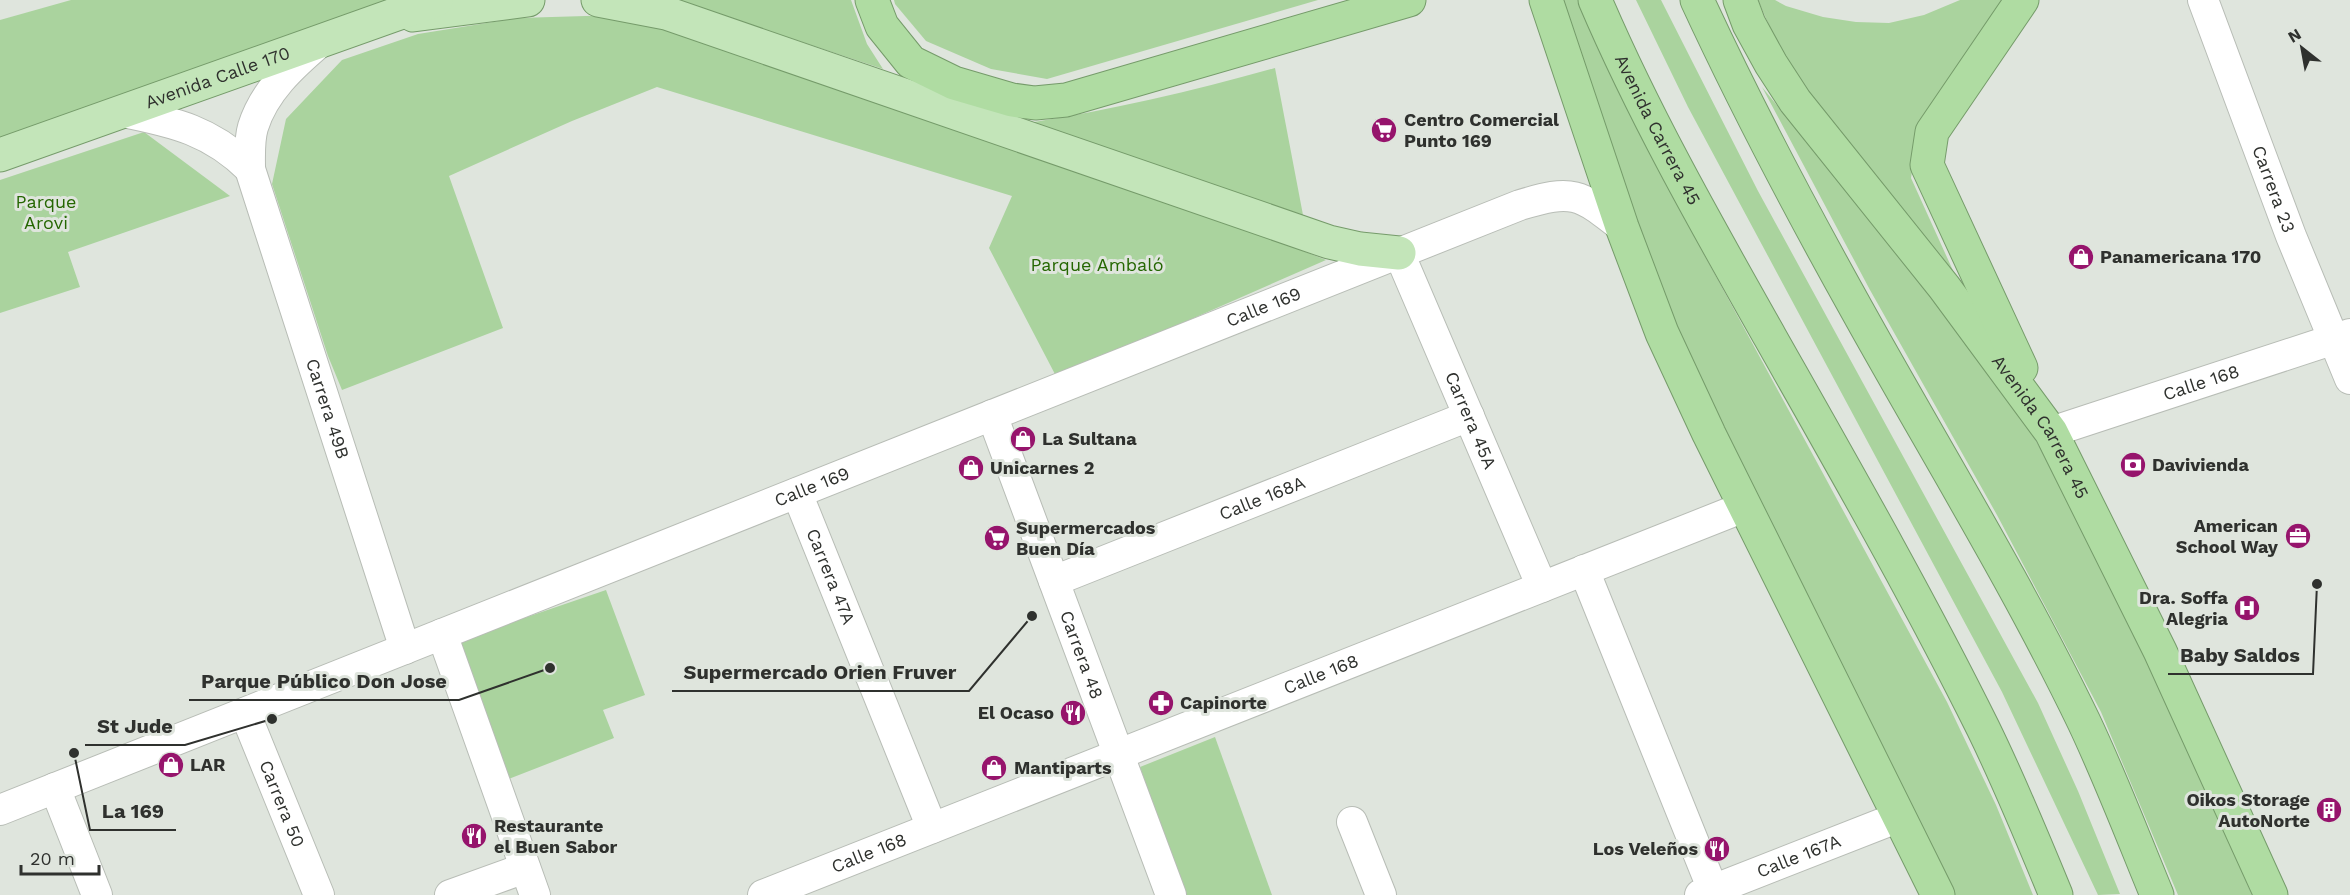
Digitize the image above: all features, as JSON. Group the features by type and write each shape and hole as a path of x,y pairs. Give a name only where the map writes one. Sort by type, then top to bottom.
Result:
{"highway":[{"path":"872,0 882,26 911,62 954,83 1012,100 1035,103 1066,100 1409,0"},
{"path":"1546,0 1622,227 1662,333 1744,507 1938,895"},
{"name":"Avenida Carrera 45","path":"1595,0 1652,121 1707,225 1952,668 2019,807 2056,895"},
{"path":"1697,0 1744,101 1857,311 1993,548 2066,685 2103,763 2157,895"},
{"name":"Avenida Carrera 45","path":"1740,0 1749,24 1795,101 1944,287 2051,432 2160,651 2271,895"},
{"path":"2022,0 1932,132 1927,165 2051,432"}],"main road":[{"name":"Avenida Calle 170","path":"0,155 436,0"},
{"path":"384,19 528,0"},
{"path":"598,0 662,11 1329,242 1360,249 1399,253"}],"street":[{"name":"Carrera 23","path":"2203,0 2291,236 2342,336 2350,379"},
{"name":"Carrera 49B","path":"320,42 290,69 273,89 253,127 250,169 405,649"},
{"name":"Carrera 49B","path":"123,112 165,120 211,137 225,146 250,169"},
{"name":"Calle 169","path":"0,810 1520,205 1564,194 1580,198 1622,227"},
{"name":"Carrera 45A","path":"1399,253 1542,587"},
{"name":"Calle 168","path":"2051,432 2342,336"},
{"name":"Carrera 48","path":"992,415 1171,895"},
{"name":"Calle 168A","path":"1054,581 1469,416"},
{"name":"Carrera 47A","path":"797,493 932,828"},
{"name":"Calle 168","path":"763,895 1744,507"},
{"path":"1584,570 1725,890"},
{"path":"442,634 530,882 450,895"},
{"name":"Carrera 50","path":"245,712 319,895"},
{"path":"55,788 97,895"},
{"name":"Calle 167A","path":"1725,890 1899,818"},
{"path":"1352,822 1382,895"}],"green space":[{"path":"71,0 392,0 0,145 0,20"},
{"path":"676,0 851,0 867,44 883,69"},
{"path":"894,0 1318,0 1047,79 991,69 926,41"},
{"path":"1562,0 1578,0 1686,221 1947,702 1996,805 2033,895 1950,895 1679,346"},
{"path":"1636,0 1661,0 1758,191 2038,703 2078,791 2120,894 2098,895 2002,692 1688,107"},
{"path":"1758,0 1775,0 1786,6 1823,17 1856,22 1889,23 1924,15 1960,0 2002,0 1919,127 1911,178 1960,286 1810,96 1780,51"},
{"name":"Parque Ambaló","path":"620,15 1041,148 1326,260 1057,378 989,248 1012,196 657,87 572,121 449,176 503,328 342,390 328,356 272,184 286,119 342,60 418,34 518,18"},
{"path":"1275,68 1303,215 1028,123 1152,99"},
{"path":"1762,87 1986,362 2025,421 2065,494 2161,684 2252,895 2178,895 2101,712 1997,515 1870,290"},
{"name":"Parque Arovi","path":"144,132 230,196 68,252 80,287 0,313 0,180"},
{"path":"606,590 645,695 603,710 614,738 506,780 457,641"},
{"path":"1215,737 1272,895 1184,895 1140,767"}],"place":[{"name":"Centro Comercial Punto 169","path":"1384,130"},
{"name":"Panamericana 170","path":"2081,257"},
{"name":"La Sultana","path":"1023,439"},
{"name":"Davivienda","path":"2133,465"},
{"name":"Unicarnes 2","path":"971,468"},
{"name":"American School Way","path":"2298,536"},
{"name":"Supermercados Buen Día","path":"997,538"},
{"name":"Baby Saldos","path":"2317,584"},
{"name":"Dra. Soffa Alegria","path":"2247,608"},
{"name":"Supermercado Orien Fruver","path":"1032,616"},
{"name":"Parque Público Don Jose","path":"550,668"},
{"name":"Capinorte","path":"1161,703"},
{"name":"El Ocaso","path":"1073,713"},
{"name":"St Jude","path":"272,719"},
{"name":"La 169","path":"74,753"},
{"name":"LAR","path":"171,765"},
{"name":"Mantiparts","path":"994,768"},
{"name":"Oikos Storage AutoNorte","path":"2329,810"},
{"name":"Restaurante el Buen Sabor","path":"474,836"},
{"name":"Los Veleños","path":"1717,849"}]}
